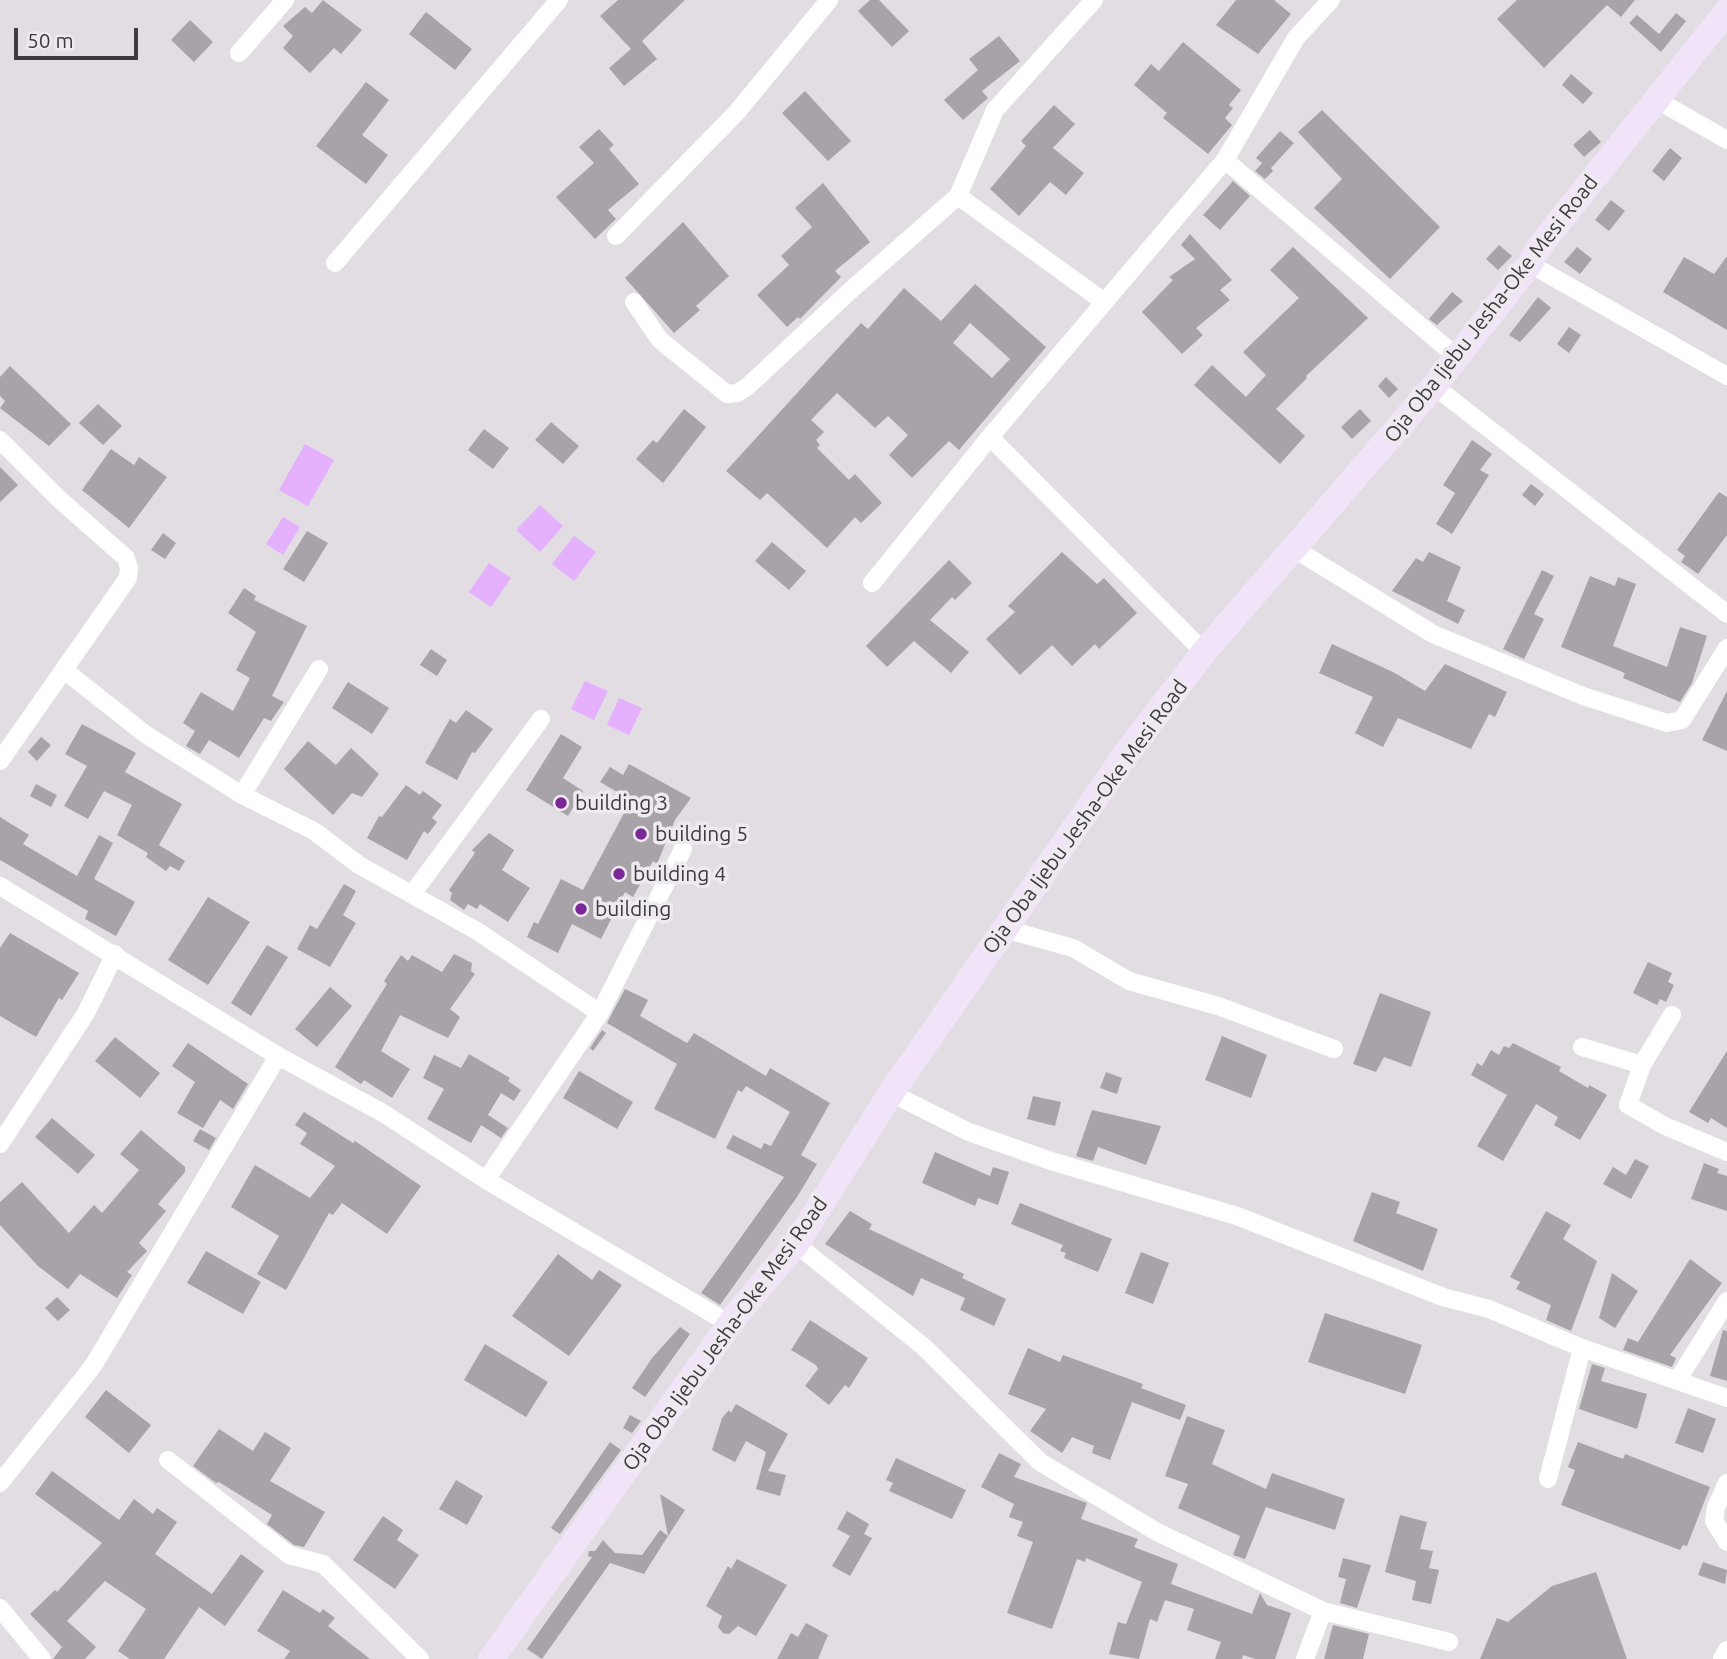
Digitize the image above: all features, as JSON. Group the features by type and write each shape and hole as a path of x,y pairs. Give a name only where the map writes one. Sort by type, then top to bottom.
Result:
{"main road":[{"name":"Oja Oba Ijebu Jesha-Oke Mesi Road","path":"491,1659 730,1324 796,1244 891,1093 1128,751 1204,652 1434,386 1530,264 1539,247 1727,11"}],"street":[{"path":"239,53 285,0"},
{"path":"335,263 559,0"},
{"path":"616,236 737,112 829,0"},
{"path":"634,302 660,340 727,394 737,393 958,196 995,110 1094,0"},
{"path":"872,583 1103,301 1225,160 1296,38 1331,0"},
{"path":"1657,100 1727,140"},
{"path":"1225,160 1457,357"},
{"path":"958,196 1103,301"},
{"path":"1530,264 1727,376"},
{"path":"1434,386 1727,614"},
{"path":"990,437 1204,652"},
{"path":"0,440 59,499 126,558 129,568 128,578 0,761"},
{"path":"1293,548 1433,634 1583,696 1667,723 1682,720 1727,648"},
{"path":"242,795 319,669"},
{"path":"64,670 145,734 242,795 314,831 359,865 477,931 600,1013"},
{"path":"413,893 541,719"},
{"path":"486,1180 600,1013 683,849"},
{"path":"0,886 278,1056 383,1113 486,1180 730,1324"},
{"path":"1005,929 1073,948 1129,981 1219,1006 1334,1049"},
{"path":"0,1144 86,1013 115,954"},
{"path":"1672,1015 1643,1065 1628,1105 1665,1126 1727,1152"},
{"path":"1582,1046 1643,1065"},
{"path":"0,1483 93,1366 278,1056"},
{"path":"891,1093 969,1132 1064,1165 1237,1216 1443,1297 1489,1309 1582,1348 1727,1398"},
{"path":"796,1244 924,1347 1040,1462 1157,1532 1323,1611 1449,1642"},
{"path":"1677,1381 1727,1301"},
{"path":"1548,1479 1582,1348"},
{"path":"168,1460 289,1555 323,1564 420,1659"},
{"path":"1727,1483 1716,1507 1714,1521 1727,1542"},
{"path":"0,1608 43,1659"},
{"path":"1305,1659 1323,1611"},
{"path":"1722,1659 1727,1650"}],"shaded area":[{"path":"305,444 334,460 308,506 279,490"},
{"path":"540,505 563,526 540,552 516,530"},
{"path":"283,517 300,527 283,555 266,544"},
{"path":"574,536 596,552 574,581 552,564"},
{"path":"489,563 511,578 491,607 469,592"},
{"path":"585,681 608,691 594,720 571,709"},
{"path":"619,698 642,708 629,735 607,725"}],"building":[{"path":"323,0 362,30 341,54 334,48 310,73 283,48 293,36 283,26 305,7 312,13"},
{"path":"618,0 685,0 642,41 657,59 624,86 609,68 631,49 600,16"},
{"path":"870,0 879,0 909,31 892,47 858,11"},
{"path":"1236,0 1274,0 1291,14 1258,54 1216,25"},
{"path":"1517,0 1635,0 1621,17 1607,5 1544,68 1497,19"},
{"path":"426,12 472,49 455,70 409,34"},
{"path":"1676,13 1686,21 1661,52 1629,23 1637,15 1659,34"},
{"path":"190,20 213,42 194,62 171,40"},
{"path":"999,36 1020,61 982,91 988,98 963,120 944,100 978,70 969,59"},
{"path":"1183,42 1241,90 1229,105 1233,108 1225,118 1232,125 1208,154 1163,118 1167,113 1134,85 1151,64 1159,71"},
{"path":"1571,74 1593,93 1583,104 1562,85"},
{"path":"366,82 389,100 362,135 388,155 366,184 316,146"},
{"path":"805,91 851,141 828,161 782,113"},
{"path":"1054,105 1075,124 1053,148 1084,173 1066,195 1050,182 1019,216 990,189 1026,146 1021,141"},
{"path":"1322,110 1440,227 1390,279 1314,208 1342,179 1298,132"},
{"path":"599,129 614,145 609,149 639,184 608,210 616,219 595,239 556,197 594,163 579,147"},
{"path":"1590,130 1601,142 1584,157 1573,145"},
{"path":"1280,131 1294,143 1271,168 1273,171 1265,179 1255,171 1262,163 1256,158"},
{"path":"1670,148 1682,158 1664,181 1652,171"},
{"path":"1233,181 1250,196 1220,230 1203,215"},
{"path":"823,183 870,242 835,271 841,277 800,319 798,317 787,327 757,295 789,265 781,256 812,227 795,208"},
{"path":"1611,200 1625,211 1609,231 1595,220"},
{"path":"683,222 729,276 696,306 700,310 674,333 625,278"},
{"path":"1190,234 1232,280 1220,290 1230,300 1196,328 1203,335 1182,354 1142,312 1173,280 1169,277 1195,259 1181,245"},
{"path":"1499,245 1512,256 1498,270 1486,259"},
{"path":"1293,247 1368,318 1306,376 1276,409 1305,436 1280,464 1194,385 1212,365 1246,397 1266,375 1243,352 1299,298 1270,270"},
{"path":"1577,247 1592,259 1580,274 1564,262"},
{"path":"1727,256 1727,330 1663,292 1684,257 1714,274"},
{"path":"975,284 1046,347 959,450 949,441 912,478 889,455 908,435 888,416 875,428 837,393 811,420 824,432 816,440 820,445 817,448 849,480 855,474 882,503 861,523 855,517 827,548 767,493 760,500 726,471 861,323 868,329 904,288 941,321","holes":["970,323 1010,359 992,378 953,343"]},
{"path":"1452,292 1463,301 1437,325 1429,319"},
{"path":"1538,297 1551,308 1520,342 1509,335"},
{"path":"1569,327 1581,335 1569,353 1557,344"},
{"path":"10,366 71,424 49,446 0,408 5,401 0,396 0,377"},
{"path":"1386,377 1398,389 1389,398 1378,386"},
{"path":"98,404 122,426 103,445 79,423"},
{"path":"684,409 706,427 663,483 636,459 653,440 657,443"},
{"path":"1360,409 1371,421 1352,439 1341,427"},
{"path":"551,422 579,446 563,464 535,440"},
{"path":"484,429 509,448 493,469 468,450"},
{"path":"1472,440 1492,454 1480,470 1489,475 1452,534 1436,524 1455,493 1443,485"},
{"path":"111,449 134,465 139,457 167,477 129,528 82,490"},
{"path":"0,467 18,485 0,502"},
{"path":"1531,484 1544,494 1535,506 1522,495"},
{"path":"1719,492 1727,497 1727,535 1698,574 1681,562 1685,556 1677,550"},
{"path":"307,531 328,543 304,582 283,569"},
{"path":"163,533 176,543 165,559 151,550"},
{"path":"772,542 806,571 789,590 755,561"},
{"path":"1062,552 1097,584 1104,578 1137,613 1099,649 1095,644 1072,666 1052,645 1020,675 986,639 1015,612 1008,606"},
{"path":"1429,552 1461,567 1447,601 1465,610 1458,624 1392,591 1416,558 1423,562"},
{"path":"949,560 972,583 955,600 952,597 930,620 969,652 951,673 914,641 887,667 866,646"},
{"path":"1542,570 1554,576 1534,614 1544,619 1524,659 1503,649"},
{"path":"1590,576 1615,586 1618,577 1636,584 1613,646 1667,667 1680,627 1707,636 1692,683 1680,702 1623,678 1625,673 1561,647"},
{"path":"244,588 256,596 254,600 307,626 272,696 284,702 271,721 264,718 239,758 209,740 200,754 186,746 195,731 183,723 201,692 233,711 250,678 236,670 256,632 228,613"},
{"path":"1332,644 1393,672 1425,691 1445,664 1507,692 1495,717 1489,714 1471,749 1398,718 1383,747 1355,733 1373,697 1319,673"},
{"path":"431,649 447,660 437,676 420,665"},
{"path":"348,682 389,708 372,734 332,708"},
{"path":"1727,691 1727,751 1702,740"},
{"path":"466,710 493,729 475,753 472,752 457,780 425,763 450,719 456,723"},
{"path":"82,724 136,753 125,772 182,804 159,845 185,861 179,871 170,866 166,871 146,857 148,853 117,835 132,805 104,791 88,819 64,806 87,766 65,754"},
{"name":"building 3","path":"561,734 582,747 563,778 583,791 568,816 526,790"},
{"path":"41,737 51,745 37,761 28,752"},
{"path":"308,741 336,765 351,748 379,774 362,797 352,793 333,815 284,769"},
{"path":"629,764 691,798 675,820 657,864 653,861 633,897 625,892 601,939 572,924 558,953 527,937 534,922 538,924 561,879 583,890 631,800 600,782 610,767 623,775"},
{"path":"36,784 57,795 51,807 30,796"},
{"path":"406,785 420,795 423,791 442,805 432,818 437,822 428,834 424,831 407,860 367,838 379,816 382,817"},
{"path":"0,817 29,835 23,844 77,876 99,835 113,843 94,879 135,902 116,936 85,919 88,911 0,860"},
{"path":"489,833 514,850 502,870 530,888 508,922 480,904 477,909 468,904 464,910 450,900 452,893 449,890 475,853 472,850"},
{"path":"344,884 356,891 343,915 356,923 330,967 297,949 310,925 317,929"},
{"path":"208,897 250,922 208,985 168,960"},
{"path":"10,933 79,973 62,1000 59,998 36,1037 0,1016 0,948"},
{"path":"267,945 288,957 251,1016 231,1003"},
{"path":"454,954 472,963 471,971 475,974 450,1009 460,1017 448,1038 400,1015 381,1051 410,1069 392,1098 364,1080 361,1084 335,1067 387,984 384,981 401,955 408,961 412,955 442,972"},
{"path":"1648,962 1672,973 1668,982 1674,985 1666,1002 1660,999 1657,1005 1633,993"},
{"path":"330,987 352,1006 317,1047 295,1029"},
{"path":"625,989 648,1000 640,1016 687,1043 694,1033 766,1076 770,1068 830,1103 801,1155 817,1164 797,1197 720,1305 701,1293 784,1177 726,1148 733,1135 761,1149 764,1143 771,1146 790,1112 746,1086 742,1092 738,1090 715,1139 654,1109 677,1064 607,1023"},
{"path":"1380,993 1431,1012 1411,1067 1384,1057 1376,1072 1353,1064"},
{"path":"602,1030 606,1033 593,1051 590,1048"},
{"path":"1222,1036 1267,1055 1251,1098 1205,1080"},
{"path":"115,1037 160,1073 140,1098 95,1061"},
{"path":"188,1043 248,1084 233,1109 220,1100 203,1128 177,1113 195,1082 172,1066"},
{"path":"1513,1043 1561,1067 1559,1071 1588,1088 1589,1085 1607,1095 1580,1140 1554,1125 1558,1117 1536,1104 1503,1161 1477,1146 1507,1095 1471,1075 1477,1063 1482,1066 1491,1050 1499,1055 1504,1046 1509,1048"},
{"path":"1727,1051 1727,1128 1711,1118 1708,1123 1689,1112"},
{"path":"469,1054 510,1078 508,1081 521,1090 514,1101 501,1093 488,1115 508,1128 501,1138 481,1125 471,1143 427,1119 444,1089 423,1078 434,1055 461,1068"},
{"path":"579,1071 633,1102 617,1129 563,1098"},
{"path":"1106,1072 1122,1078 1117,1094 1100,1088"},
{"path":"1033,1096 1061,1102 1055,1126 1027,1119"},
{"path":"1092,1110 1161,1126 1146,1165 1098,1147 1093,1161 1076,1156"},
{"path":"304,1112 353,1143 355,1141 421,1186 387,1234 342,1203 333,1215 329,1213 286,1290 257,1274 279,1236 231,1207 255,1165 310,1198 335,1166 300,1144 307,1133 295,1125"},
{"path":"52,1118 95,1155 78,1174 35,1137"},
{"path":"200,1129 216,1138 209,1150 193,1141"},
{"path":"141,1130 185,1167 185,1172 158,1204 166,1211 139,1243 147,1251 127,1272 132,1275 117,1298 80,1274 68,1289 38,1266 0,1225 0,1202 22,1182 69,1233 94,1205 102,1213 139,1170 120,1154"},
{"path":"935,1152 990,1176 993,1167 1009,1172 998,1205 978,1198 975,1206 922,1183"},
{"path":"1635,1159 1649,1166 1631,1199 1603,1184 1613,1167 1626,1175"},
{"path":"1704,1163 1719,1169 1717,1173 1727,1176 1727,1211 1691,1199"},
{"path":"1372,1192 1400,1202 1396,1213 1438,1229 1423,1271 1353,1241"},
{"path":"1020,1203 1112,1239 1098,1272 1064,1258 1066,1253 1060,1251 1063,1245 1011,1224"},
{"path":"850,1211 872,1224 869,1229 964,1274 962,1278 1006,1299 994,1326 960,1310 965,1298 921,1278 913,1296 825,1244"},
{"path":"1546,1211 1571,1225 1563,1239 1597,1261 1571,1331 1546,1320 1551,1305 1516,1289 1520,1282 1510,1277"},
{"path":"206,1251 261,1282 243,1314 187,1283"},
{"path":"1141,1252 1169,1263 1153,1304 1125,1293"},
{"path":"558,1254 592,1280 599,1270 622,1285 569,1356 512,1316"},
{"path":"1690,1259 1722,1283 1670,1355 1676,1358 1672,1367 1623,1350 1628,1338 1638,1342"},
{"path":"1612,1273 1638,1291 1615,1328 1599,1318"},
{"path":"57,1297 70,1310 58,1321 45,1308"},
{"path":"1325,1313 1422,1345 1405,1394 1308,1362"},
{"path":"810,1320 868,1358 849,1388 845,1385 829,1405 805,1386 818,1369 816,1365 791,1350"},
{"path":"680,1327 690,1334 645,1397 632,1388 652,1358"},
{"path":"1723,1330 1727,1331 1727,1381 1710,1376"},
{"path":"485,1344 548,1382 526,1417 464,1380"},
{"path":"1028,1348 1060,1362 1063,1355 1143,1384 1141,1388 1186,1405 1180,1420 1132,1402 1110,1460 1092,1453 1094,1446 1072,1437 1062,1453 1030,1431 1046,1409 1008,1394"},
{"path":"1592,1364 1605,1368 1601,1381 1647,1394 1637,1429 1579,1409"},
{"path":"106,1390 151,1425 129,1453 85,1417"},
{"path":"736,1404 788,1434 768,1471 786,1475 780,1496 756,1489 766,1452 746,1441 735,1462 712,1450 722,1418 729,1410 731,1413"},
{"path":"1688,1408 1716,1419 1703,1453 1675,1443"},
{"path":"630,1415 641,1421 632,1433 623,1428"},
{"path":"1187,1416 1225,1430 1212,1464 1266,1489 1272,1473 1345,1499 1335,1530 1266,1507 1245,1559 1233,1555 1240,1536 1178,1508 1188,1484 1165,1476"},
{"path":"219,1429 253,1451 265,1432 291,1448 270,1481 325,1512 304,1547 294,1545 267,1524 272,1515 219,1482 216,1483 193,1466"},
{"path":"610,1442 621,1450 560,1534 551,1528"},
{"path":"1578,1442 1623,1459 1625,1454 1710,1487 1687,1546 1683,1545 1680,1550 1561,1505 1575,1470 1568,1467"},
{"path":"999,1453 1021,1464 1014,1477 1087,1503 1081,1519 1138,1539 1134,1547 1178,1564 1171,1584 1252,1614 1260,1593 1267,1605 1291,1613 1275,1659 1255,1659 1243,1655 1242,1659 1215,1659 1221,1642 1187,1630 1194,1609 1165,1600 1157,1622 1150,1619 1139,1659 1109,1654 1118,1622 1126,1624 1142,1582 1086,1558 1085,1562 1077,1559 1052,1629 1007,1613 1033,1542 1017,1536 1023,1522 1009,1517 1014,1504 981,1487"},
{"path":"896,1458 966,1490 952,1519 889,1491 893,1483 886,1480"},
{"path":"52,1471 119,1520 134,1499 153,1514 157,1508 177,1522 155,1554 212,1594 241,1554 264,1571 225,1626 199,1607 164,1659 130,1659 118,1651 146,1609 105,1581 67,1621 96,1647 85,1659 53,1659 62,1647 30,1614 55,1590 57,1592 102,1543 35,1494"},
{"path":"456,1480 483,1496 467,1525 439,1509"},
{"path":"660,1494 685,1510 668,1536"},
{"path":"847,1511 869,1524 864,1534 872,1538 850,1576 832,1566 850,1536 837,1529"},
{"path":"1400,1515 1427,1522 1420,1549 1433,1551 1429,1568 1439,1570 1431,1604 1412,1600 1416,1581 1385,1572"},
{"path":"383,1516 403,1530 397,1540 419,1555 395,1589 353,1560"},
{"path":"660,1530 668,1536 644,1574 610,1563 542,1659 527,1649 592,1557 588,1556 589,1551 595,1551 603,1540 615,1553 642,1555"},
{"path":"1343,1558 1371,1565 1357,1608 1340,1603 1346,1579 1338,1577"},
{"path":"737,1559 787,1585 756,1636 738,1626 729,1634 723,1633 718,1627 722,1616 706,1606 728,1566 731,1569"},
{"path":"1703,1562 1727,1570 1725,1584 1698,1575"},
{"path":"1596,1572 1627,1659 1480,1659 1497,1618 1508,1622 1552,1586"},
{"path":"283,1590 320,1613 323,1609 335,1618 328,1626 370,1659 284,1659 290,1651 257,1631"},
{"path":"806,1623 828,1635 818,1659 777,1659 791,1633 798,1637"},
{"path":"1333,1625 1369,1634 1363,1659 1324,1659"}],"place":[{"name":"building 3","path":"561,803"},
{"name":"building 5","path":"641,834"},
{"name":"building 4","path":"619,874"},
{"name":"building","path":"581,909"}]}
